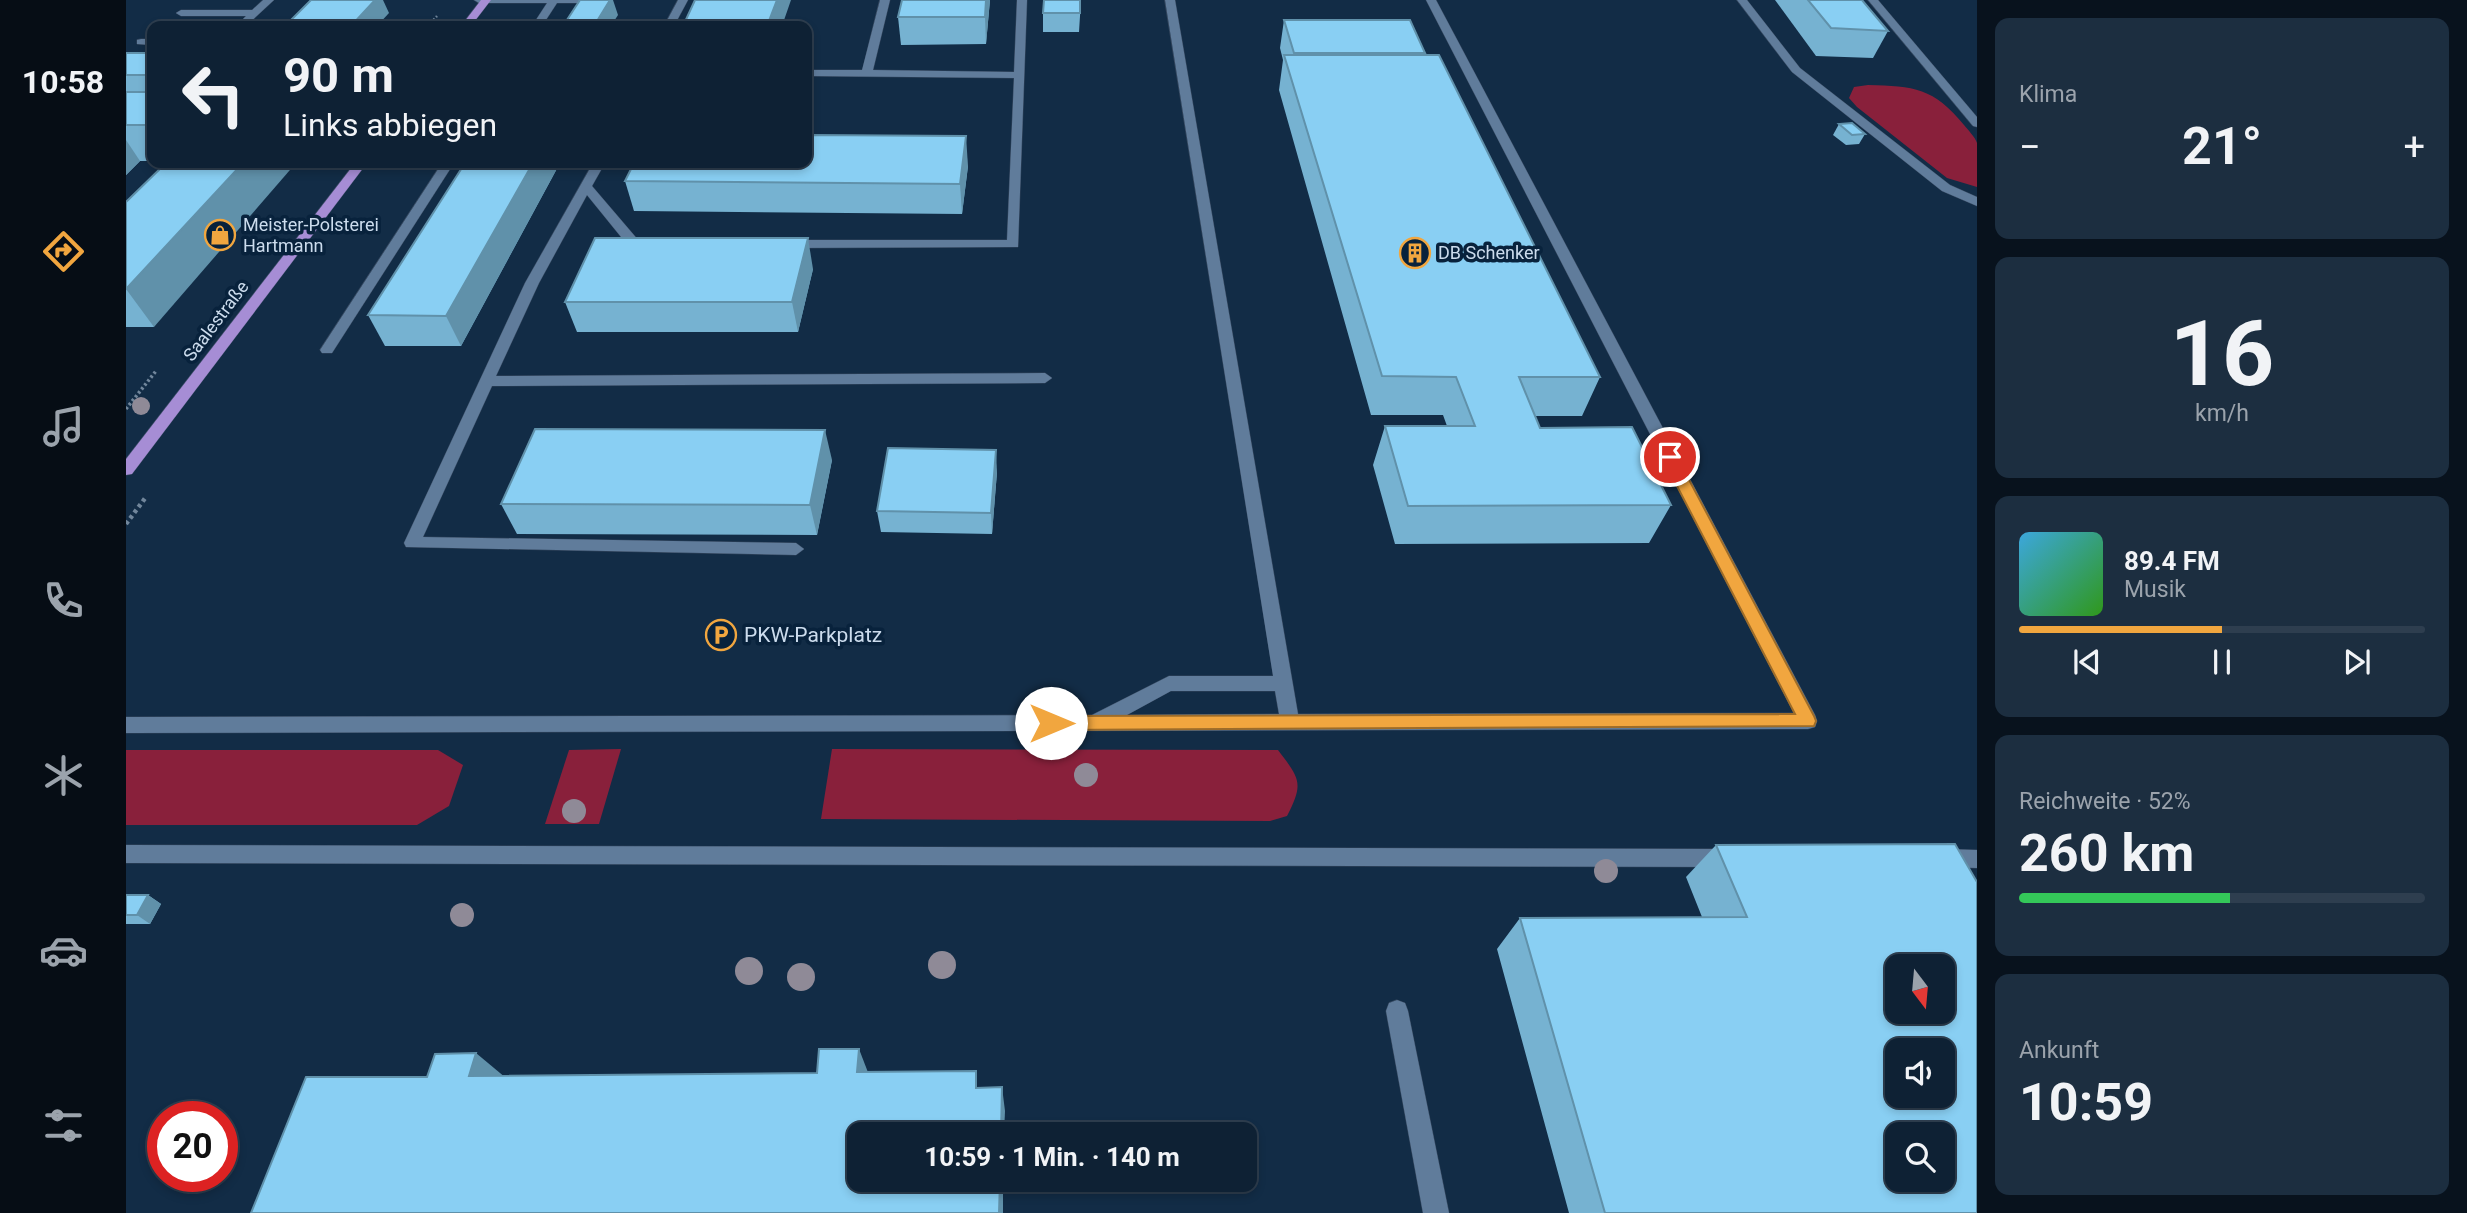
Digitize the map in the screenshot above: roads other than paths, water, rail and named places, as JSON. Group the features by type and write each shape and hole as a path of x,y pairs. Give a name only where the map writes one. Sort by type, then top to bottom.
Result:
{"main road":[{"path":"470,21 486,0"},
{"name":"Saalestraße","path":"126,470 357,168"}],"lane":[{"path":"246,21 269,0"},
{"path":"479,0 584,0"},
{"path":"540,21 554,0"},
{"path":"672,21 683,0"},
{"path":"867,73 886,0"},
{"path":"775,244 1013,244 1022,0"},
{"path":"1171,0 1290,722"},
{"path":"126,724 1808,721 1431,0"},
{"path":"1742,0 1796,70 1946,188 1977,202"},
{"path":"1873,0 1977,124"},
{"path":"181,13 255,13"},
{"path":"812,73 1020,75"},
{"path":"327,351 445,168"},
{"path":"595,168 532,283 412,543 796,549"},
{"path":"586,186 635,245 663,245"},
{"path":"487,381 1045,378"},
{"path":"1094,722 1169,684 1284,683"},
{"path":"126,853 1755,858"},
{"path":"1921,858 1977,859"},
{"path":"1397,1011 1436,1213"}],"place":[{"name":"Meister-Polsterei Hartmann","path":"220,235"},
{"name":"DB Schenker","path":"1415,253"},
{"name":"PKW-Parkplatz","path":"721,635"}]}
